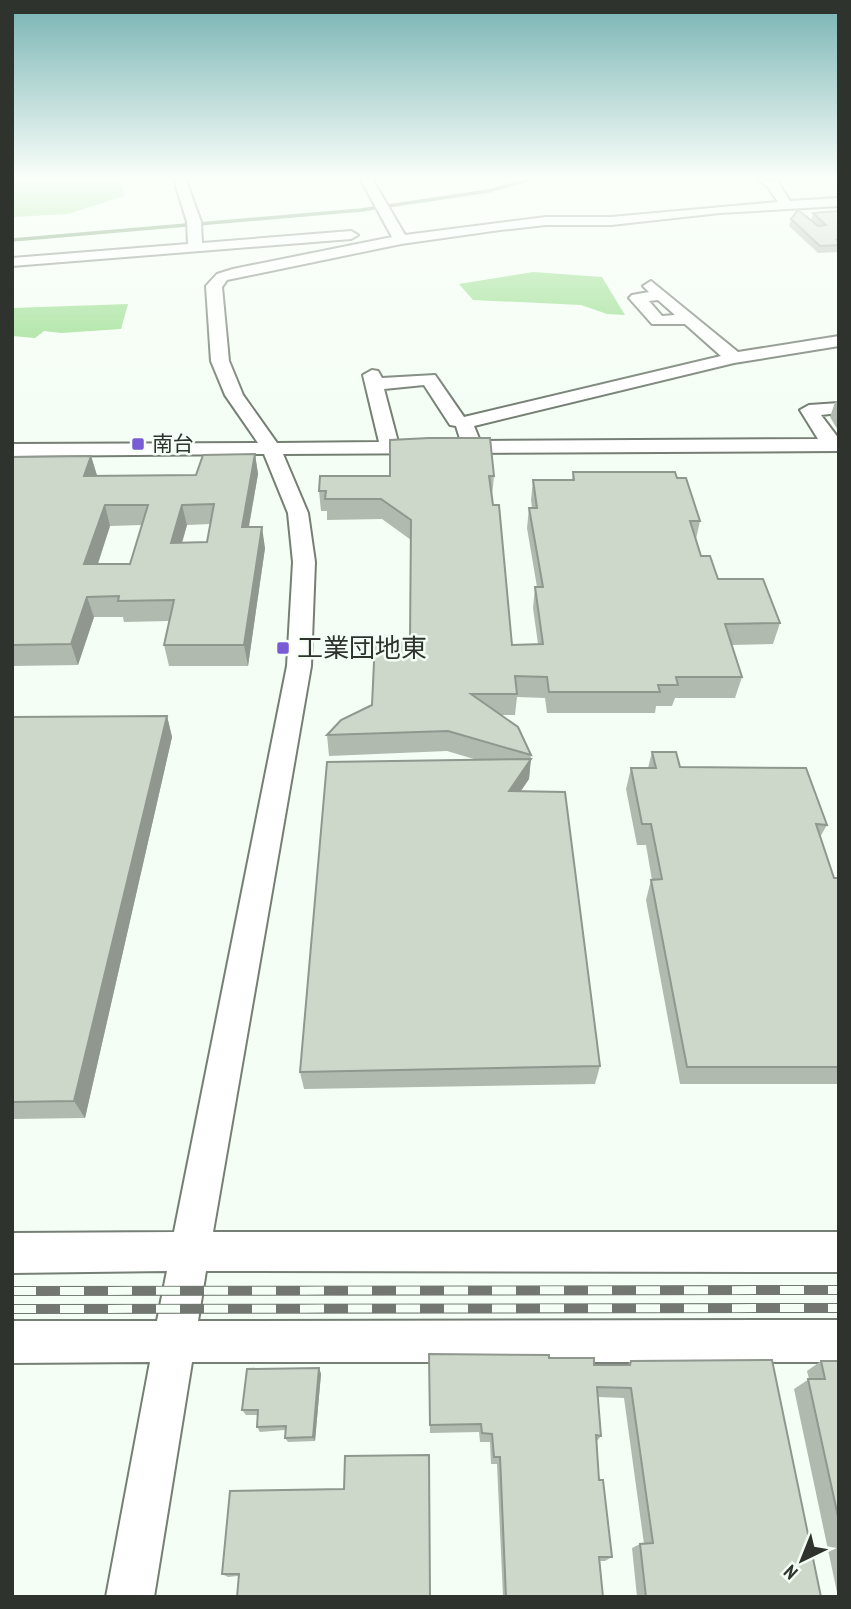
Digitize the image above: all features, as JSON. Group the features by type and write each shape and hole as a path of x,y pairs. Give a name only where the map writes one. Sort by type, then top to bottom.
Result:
{"street":[{"path":"12,262 96,255"},
{"path":"224,255 236,258 259,255"},
{"path":"130,1597 190,1251 299,666 304,616 303,542 293,496 271,448 234,395 220,360 214,286 236,258"},
{"path":"687,319 658,321 637,298 656,290 734,358"},
{"path":"390,448 374,379 429,379 457,421 464,423 734,358 839,341"},
{"path":"835,444 809,410 839,408"},
{"path":"464,423 472,446"},
{"path":"12,450 835,444"},
{"path":"12,1253 839,1252"},
{"path":"12,1342 839,1341"}],"green space":[{"path":"533,272 602,277 625,315 607,314 581,305 473,300 459,284"},
{"path":"128,304 121,329 61,333 44,331 35,338 12,336 12,308"}],"building":[{"path":"490,438 494,476 489,476 493,505 499,505 512,645 543,644 535,587 543,587 529,508 537,508 533,480 574,480 573,472 675,472 677,478 686,478 700,521 690,521 701,556 710,556 718,579 763,579 780,623 725,624 742,677 676,677 678,685 658,685 660,692 549,692 547,677 515,676 517,694 471,694 518,727 531,755 448,731 327,735 341,720 372,705 375,641 410,641 411,520 381,499 325,499 326,491 319,491 320,476 390,476 390,440"},
{"path":"255,454 242,527 262,527 244,645 164,645 174,600 118,601 119,596 87,597 71,644 12,645 12,457 91,456 84,476 196,475 203,455","holes":["214,504 207,542 171,543 182,505","105,505 148,505 130,564 84,564"]},
{"path":"167,716 74,1101 12,1102 12,717"},
{"path":"652,752 676,752 680,767 806,768 827,825 816,824 834,878 839,878 839,1067 687,1067 651,880 662,879 651,824 642,824 631,768 656,768"},
{"path":"531,759 509,791 565,792 600,1066 300,1072 327,762"},
{"path":"429,1354 594,1358 594,1365 630,1365 631,1361 772,1360 821,1597 646,1597 640,1544 653,1543 631,1388 597,1387 601,1436 596,1435 599,1480 603,1480 612,1557 599,1557 603,1597 506,1597 500,1457 494,1457 492,1434 482,1433 481,1424 430,1425"},
{"path":"821,1361 839,1361 839,1521 808,1379 825,1379"},
{"path":"319,1368 313,1437 285,1438 286,1426 257,1427 258,1410 242,1410 247,1369"},
{"path":"429,1455 430,1597 237,1597 239,1574 222,1574 230,1491 344,1489 345,1456"}],"railway":[{"path":"12,1291 839,1290"},
{"path":"12,1309 839,1308"}],"place":[{"name":"南台","path":"138,444"},
{"name":"工業団地東","path":"283,648"}]}
